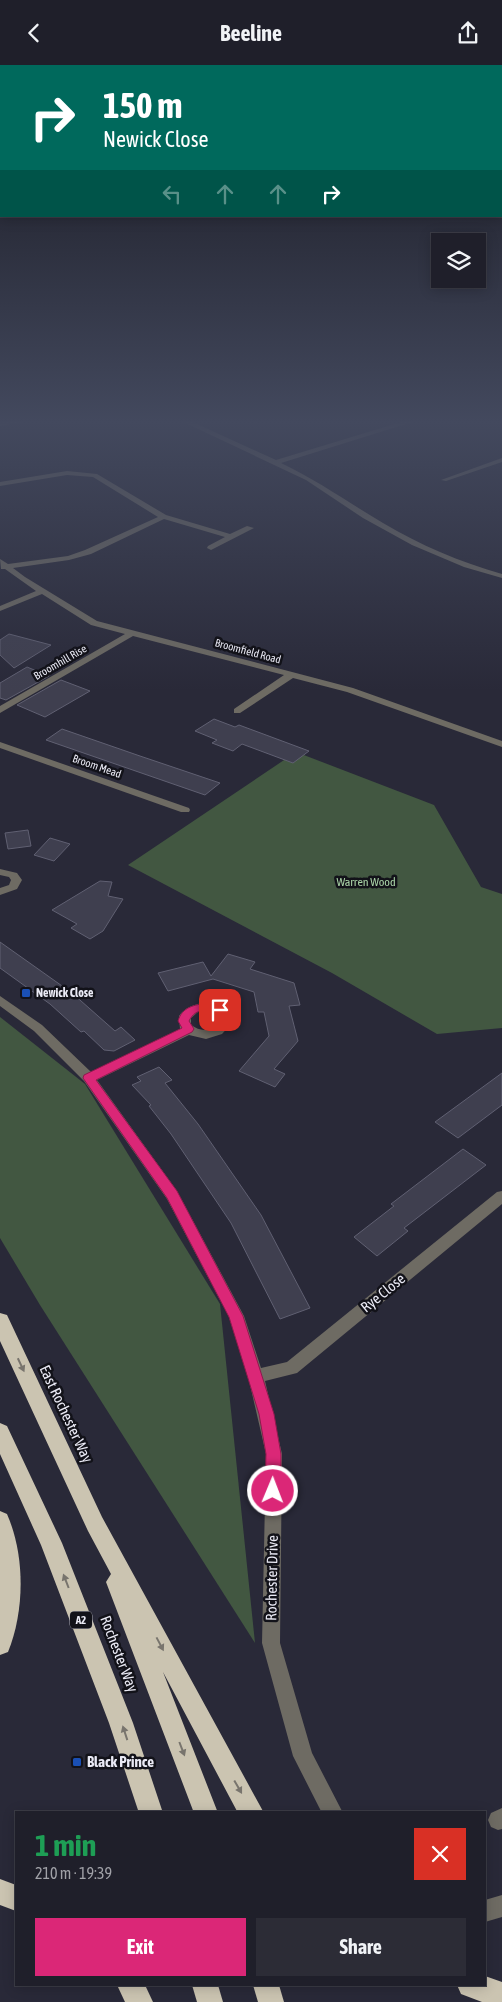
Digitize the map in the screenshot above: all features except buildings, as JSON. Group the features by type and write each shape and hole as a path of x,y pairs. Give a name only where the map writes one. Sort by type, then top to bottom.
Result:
{"highway":[{"name":"East Rochester Way","path":"0,1321 95,1524"},
{"name":"Rochester Way","path":"0,1432 51,1543 121,1723 150,1811"},
{"path":"0,1521 9,1574 6,1627 0,1644"},
{"name":"Rochester Way","path":"95,1524 205,1811"},
{"path":"95,1524 251,1811"},
{"path":"0,1892 15,1898"},
{"path":"131,1986 140,2002"},
{"path":"205,1986 210,2002"},
{"path":"266,1986 271,2002"},
{"path":"473,1986 502,1995"}],"street":[{"path":"151,509 163,517 231,537"},
{"path":"356,509 388,529 465,565 502,576"},
{"path":"2,564 69,558 88,552 163,517"},
{"path":"211,548 250,528"},
{"name":"Broomfield Road","path":"2,564 94,623 350,690 502,744"},
{"path":"0,609 43,591"},
{"name":"Broomhill Rise","path":"0,710 132,633"},
{"path":"237,711 291,675"},
{"name":"Broom Mead","path":"0,745 185,811"},
{"path":"0,872 13,875 17,880 14,887 0,892"},
{"name":"Rochester Drive","path":"0,1000 38,1028 89,1078 172,1195 236,1316 256,1377 274,1454 271,1643 303,1756 332,1811"},
{"path":"89,1078 188,1029"},
{"name":"Rye Close","path":"256,1377 291,1368 502,1196"},
{"path":"486,1911 502,1906"}],"green space":[{"name":"Warren Wood","path":"296,752 434,805 481,887 502,894 502,1028 437,1034 332,973 128,865"},
{"path":"0,1017 85,1084 220,1304 255,1643 40,1305 0,1238"}],"place":[{"name":"Newick Close","path":"26,993"},
{"name":"Black Prince","path":"77,1762"}],"route":[{"path":"220,1010 207,1006 194,1009 185,1016 184,1021 188,1029 89,1078 172,1195 236,1316 266,1414 274,1454 273,1491"}]}
